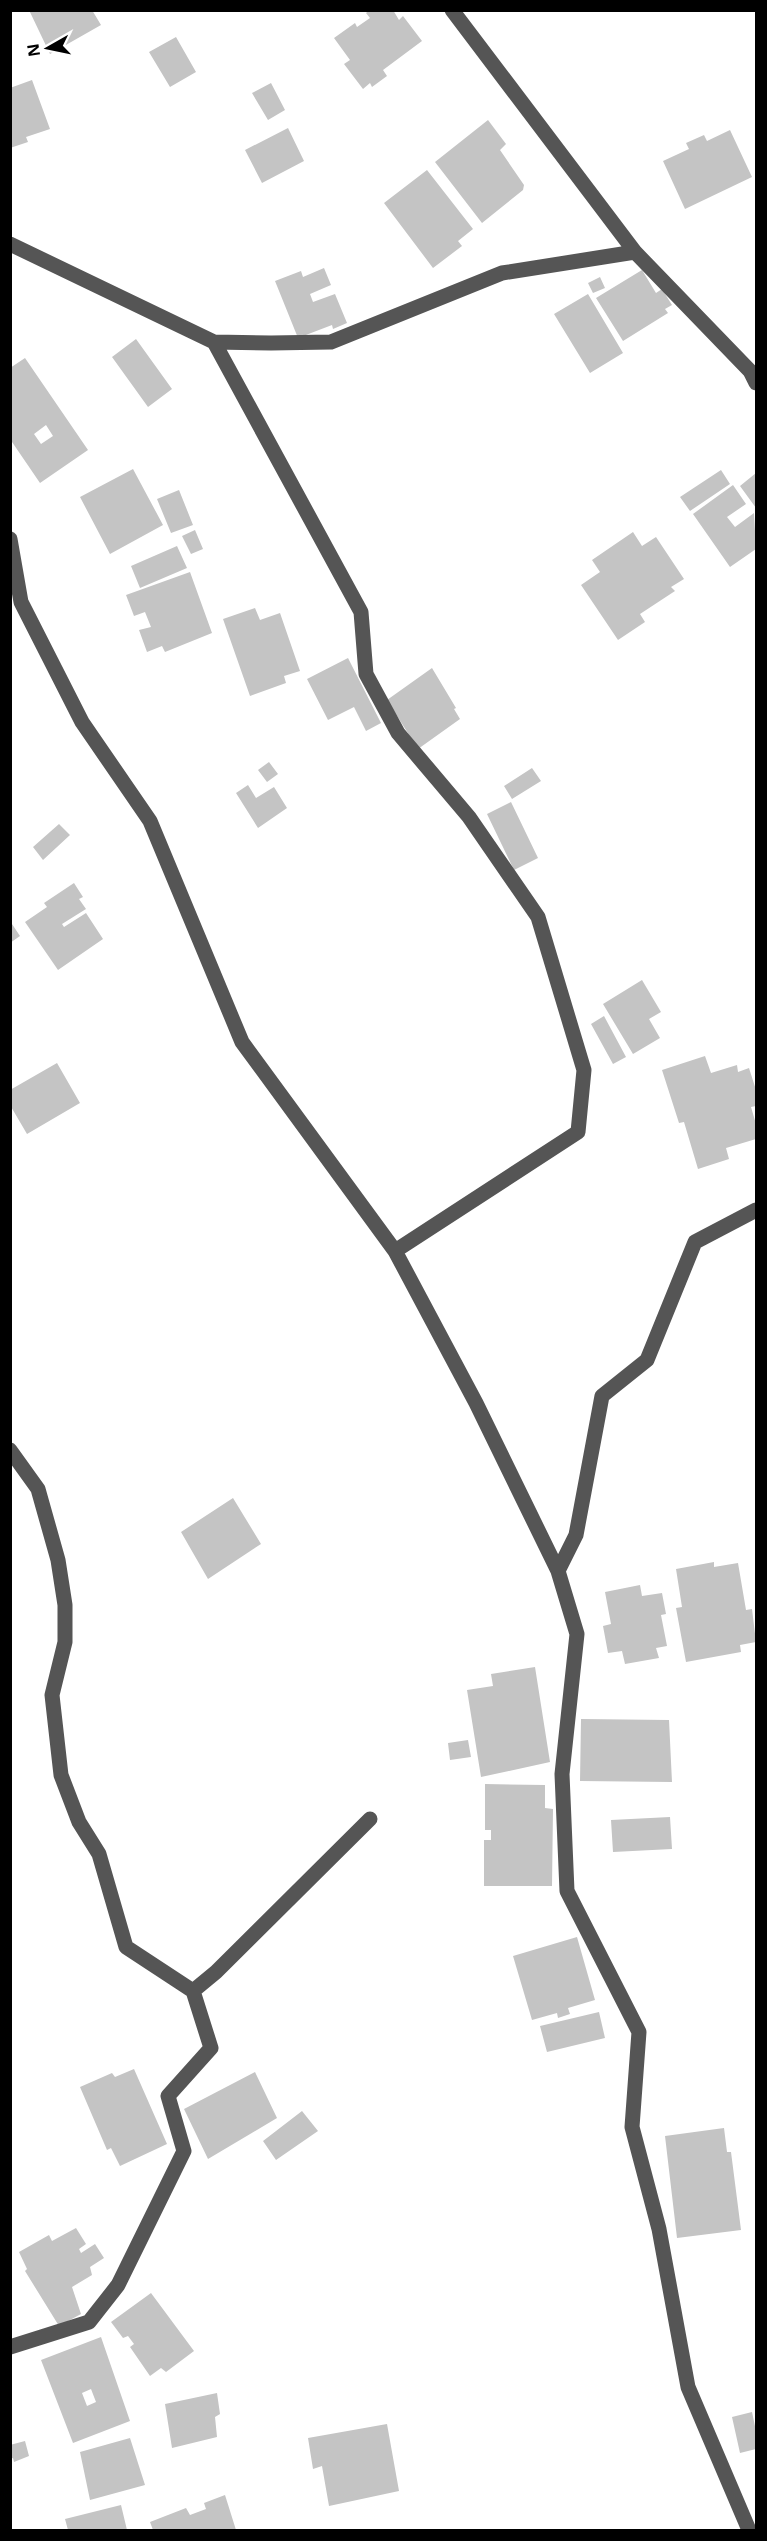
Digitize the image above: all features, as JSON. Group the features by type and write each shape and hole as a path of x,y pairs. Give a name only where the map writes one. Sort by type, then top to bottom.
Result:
{"street":[{"path":"452,10 635,252 750,371 756,383"},
{"path":"10,244 214,342 331,342 502,273 635,252"},
{"path":"214,342 361,612 366,674 398,733 469,817 538,917 584,1070 578,1132 395,1251"},
{"path":"10,539 21,602 82,722 150,821 242,1042 395,1251 476,1403 558,1571 577,1634 562,1774 567,1891 639,2032 632,2127 659,2229 687,2387 750,2530"},
{"path":"558,1571 576,1534 602,1396 647,1360 695,1242 756,1210"},
{"path":"10,1449 38,1489 58,1560 66,1605 65,1642 52,1695 61,1776 79,1822 99,1854 126,1947 193,1991 211,2048 168,2096 184,2151 118,2285 89,2322 10,2347"},
{"path":"193,1991 216,1972 370,1819"}],"building":[{"path":"29,10 92,10 101,25 50,54"},
{"path":"369,10 393,10 399,20 403,16 422,41 383,70 387,76 372,87 370,83 363,89 344,64 350,60 334,38 355,23 357,27 370,18 366,13"},
{"path":"176,37 196,72 170,87 149,52"},
{"path":"32,80 50,129 26,137 28,142 10,148 10,88"},
{"path":"271,83 285,110 268,120 252,93"},
{"path":"488,120 506,144 500,150 524,185 523,190 482,223 435,162"},
{"path":"288,128 304,161 262,183 245,150"},
{"path":"730,130 752,177 685,209 663,161 689,149 686,143 704,135 707,141"},
{"path":"427,170 473,229 458,241 462,246 433,268 384,203"},
{"path":"324,268 331,285 310,294 313,302 335,294 347,323 333,329 332,325 298,338 275,281 301,271 303,277"},
{"path":"642,270 656,293 662,289 672,305 665,309 668,313 623,341 596,298"},
{"path":"600,277 605,288 593,293 588,283"},
{"path":"588,294 623,353 590,373 554,314"},
{"path":"136,339 172,389 148,407 112,357"},
{"path":"25,358 88,450 40,483 10,439 10,368","holes":["46,425 53,436 41,444 34,434"]},
{"path":"133,469 163,525 110,554 80,497"},
{"path":"721,470 730,484 690,511 680,497"},
{"path":"756,473 756,508 740,486"},
{"path":"733,485 746,504 727,517 735,527 754,513 756,549 730,567 693,514"},
{"path":"179,490 193,525 171,533 157,499"},
{"path":"195,530 203,549 191,554 182,536"},
{"path":"633,532 642,546 656,537 684,579 671,587 675,591 640,614 645,622 618,640 581,585 600,572 592,560"},
{"path":"177,546 187,568 140,588 131,566"},
{"path":"190,572 212,633 165,652 162,646 147,652 139,630 151,627 145,612 134,616 126,595"},
{"path":"255,608 260,620 280,613 300,671 284,676 286,683 250,696 223,619"},
{"path":"348,658 381,723 366,731 354,707 328,720 307,679"},
{"path":"432,668 460,719 418,749 387,700"},
{"path":"269,762 278,774 267,782 258,770"},
{"path":"532,768 541,781 512,799 504,786"},
{"path":"248,785 256,798 274,787 287,808 258,828 236,793"},
{"path":"511,802 538,858 514,870 487,814"},
{"path":"59,824 70,835 43,860 33,847"},
{"path":"74,883 83,897 79,899 86,909 62,924 64,927 86,913 103,939 58,970 25,922 47,907 44,903"},
{"path":"10,921 20,936 10,943"},
{"path":"642,980 661,1012 649,1019 660,1038 633,1054 603,1004"},
{"path":"604,1016 626,1057 613,1064 591,1024"},
{"path":"705,1056 711,1073 737,1065 738,1072 749,1068 756,1090 756,1106 751,1107 756,1124 756,1139 726,1148 729,1159 698,1169 684,1122 679,1123 662,1070"},
{"path":"57,1063 80,1103 27,1134 10,1105 10,1090"},
{"path":"233,1498 261,1544 208,1579 181,1532"},
{"path":"714,1562 714,1567 738,1563 746,1610 752,1609 756,1642 740,1645 741,1652 686,1662 676,1608 682,1607 676,1569"},
{"path":"640,1585 642,1596 662,1593 666,1614 661,1615 667,1646 656,1648 659,1658 625,1664 622,1651 608,1653 603,1626 611,1624 605,1592"},
{"path":"535,1667 550,1762 481,1777 467,1690 493,1686 491,1674"},
{"path":"581,1719 669,1720 672,1782 580,1781"},
{"path":"468,1740 471,1757 450,1760 448,1743"},
{"path":"485,1784 545,1785 545,1808 553,1809 552,1886 484,1886 484,1840 491,1840 491,1830 485,1830"},
{"path":"670,1817 672,1849 613,1852 611,1820"},
{"path":"577,1937 595,2000 568,2008 570,2014 558,2018 557,2013 532,2020 513,1956"},
{"path":"599,2012 605,2038 547,2052 540,2026"},
{"path":"134,2069 167,2144 120,2166 111,2148 107,2150 80,2087 112,2073 115,2077"},
{"path":"255,2072 277,2118 208,2159 184,2109"},
{"path":"302,2111 318,2131 276,2160 263,2141"},
{"path":"724,2128 727,2152 731,2152 741,2230 677,2238 665,2136"},
{"path":"76,2228 86,2244 79,2249 81,2253 95,2244 104,2258 90,2267 92,2275 72,2287 81,2314 59,2326 25,2271 27,2269 19,2252 49,2235 52,2241"},
{"path":"151,2293 194,2351 166,2372 161,2368 150,2376 130,2347 134,2344 128,2336 123,2338 111,2322"},
{"path":"101,2337 130,2421 73,2443 41,2360","holes":["91,2389 96,2402 87,2406 82,2393"]},
{"path":"217,2393 220,2414 215,2417 217,2437 172,2448 165,2404"},
{"path":"752,2412 756,2431 756,2449 740,2453 732,2417"},
{"path":"387,2424 399,2491 329,2506 322,2466 313,2469 308,2438"},
{"path":"130,2438 145,2485 90,2500 80,2452"},
{"path":"25,2441 29,2456 14,2462 13,2458 10,2459 10,2445"},
{"path":"225,2495 236,2530 153,2530 150,2522 186,2508 190,2515 206,2509 204,2503"},
{"path":"121,2505 127,2530 68,2530 65,2519"}]}
